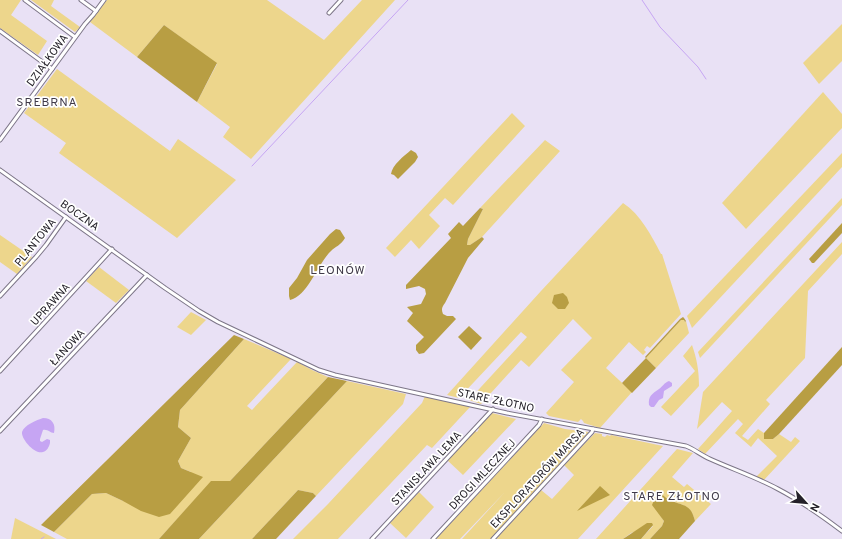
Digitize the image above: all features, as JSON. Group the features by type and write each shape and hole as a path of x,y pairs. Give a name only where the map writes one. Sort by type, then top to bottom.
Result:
{"street":[{"path":"25,0 75,37"},
{"path":"81,0 96,11"},
{"name":"DZIAŁKOWA","path":"0,140 75,37 104,0"},
{"path":"329,13 341,0"},
{"path":"0,31 52,68"},
{"name":"BOCZNA","path":"0,170 148,275"},
{"name":"PLANTOWA","path":"0,296 46,245 66,216"},
{"name":"UPRAWNA","path":"0,371 112,249"},
{"name":"STARE ZŁOTNO","path":"148,275 205,315 319,370 335,375 493,409 682,445 691,448 709,459 778,489 819,514 842,531"},
{"name":"ŁANOWA","path":"0,431 148,275"},
{"name":"STANISŁAWA LEMA","path":"372,539 493,409"},
{"name":"DROGI MLECZNEJ","path":"433,539 539,425 542,419"},
{"name":"EKSPLORATORÓW MARSA","path":"493,539 592,432 593,429"}],"shaded area":[{"path":"0,0 21,0 11,15 47,41 38,55 0,28"},
{"path":"31,0 54,0 51,6 80,27 75,32"},
{"path":"107,0 267,0 324,40 362,0 395,0 251,159 223,137 230,127 197,102 217,64 164,25 137,57 90,22"},
{"path":"842,24 842,61 819,84 803,63"},
{"path":"164,25 217,63 197,102 137,57"},
{"path":"57,69 170,151 178,139 236,180 177,238 59,153 66,143 24,113"},
{"path":"823,92 842,114 842,128 746,229 722,203"},
{"path":"512,113 525,126 453,205 445,198 429,215 440,226 419,249 411,240 395,257 386,248"},
{"path":"545,140 560,151 482,237 470,245 467,245 468,239 483,209 480,208"},
{"path":"411,150 416,153 418,157 398,179 391,174 392,171 399,161"},
{"path":"842,153 842,167 692,328 687,316"},
{"path":"842,198 842,205 700,358 698,352"},
{"path":"623,203 640,219 662,254 681,314 650,348 647,346 644,350 646,352 643,355 629,342 606,368 632,392 600,428 584,423 581,419 578,422 549,416 546,413 574,382 561,370 592,338 573,319 529,367 521,360 481,404 469,400 527,337 521,332 459,398 447,395 541,291"},
{"path":"480,208 483,209 468,239 467,245 470,245 482,237 484,239 468,258 442,308 443,314 453,316 456,319 424,353 419,354 416,350 416,345 424,337 407,321 413,313 407,307 421,304 426,294 425,289 419,286 406,289 406,285 451,238 448,234 459,222 463,226"},
{"path":"842,223 842,233 814,263 812,263 809,259"},
{"path":"336,229 340,230 345,238 326,256 302,292 290,300 289,288 297,278 307,260"},
{"path":"0,235 32,257 17,274 0,262"},
{"path":"842,242 842,254 808,291 805,358 766,400 770,404 742,436 748,440 758,429 764,433 765,439 773,439 779,434 791,442 795,437 800,441 764,480 756,477 777,456 758,438 751,447 735,433 743,424 738,419 705,454 698,449 732,411 722,402 697,429 703,392"},
{"path":"99,267 129,290 116,303 86,281"},
{"path":"563,293 567,297 569,303 565,309 558,309 552,303 554,295"},
{"path":"191,312 206,320 191,335 177,327"},
{"path":"683,317 686,321 681,320 646,358 645,357"},
{"path":"681,320 686,321 689,333 656,368 646,358"},
{"path":"469,326 482,338 471,350 458,337"},
{"path":"234,335 244,339 180,410 178,427 191,438 178,461 181,468 203,477 170,514 159,517 141,511 106,493 92,494 54,532 41,525"},
{"path":"244,339 291,359 247,406 252,410 297,362 328,377 230,481 211,482 159,539 67,539 54,532 92,494 106,493 123,501 191,472 181,468 178,461 191,438 178,427 180,410"},
{"path":"692,345 699,375 699,386 671,416 661,407 695,371 683,356"},
{"path":"842,347 842,365 779,434 773,439 764,439 764,433"},
{"path":"646,358 656,368 632,393 622,383"},
{"path":"328,377 347,381 199,539 159,539 211,481 230,481"},
{"path":"347,381 406,394 403,404 316,496 313,493 298,490 252,539 199,539"},
{"path":"669,381 672,383 672,386 664,391 663,398 659,400 654,407 651,407 649,405 649,399 651,396"},
{"path":"425,396 470,407 432,448 427,445 338,539 293,539 328,504 422,403"},
{"path":"492,413 516,419 463,475 447,460 475,431 477,432 479,429 478,428"},
{"path":"43,418 49,419 53,422 54,433 43,430 40,441 42,442 47,439 50,440 50,443 47,450 40,452 29,446 22,435 22,432 23,429 34,421"},
{"path":"544,423 565,429 589,432 491,539 462,539 505,492 460,539 436,539"},
{"path":"595,433 602,434 602,436 605,437 607,435 611,435 663,446 578,539 496,539 541,490 552,499 574,475 564,465"},
{"path":"677,449 693,453 672,477 684,487 687,484 711,504 695,521 689,509 670,501 659,513 664,521 662,526 650,539 641,539 653,526 631,533 623,539 596,539"},
{"path":"600,486 610,495 577,511"},
{"path":"298,490 313,493 316,496 276,539 252,539"},
{"path":"419,492 434,507 406,538 390,523"},
{"path":"661,494 669,500 684,505 692,512 695,521 679,539 650,539 662,526 664,521 652,505 655,498"},
{"path":"15,518 56,539 11,539"},
{"path":"647,523 652,523 653,525 641,539 623,539"}],"waterway":[{"path":"252,166 408,0"},
{"path":"642,0 660,27 698,67 706,79"}],"district":[{"name":"SREBRNA","path":"47,102"},
{"name":"LEONÓW","path":"338,270"},
{"name":"STARE ZŁOTNO","path":"672,496"}]}
